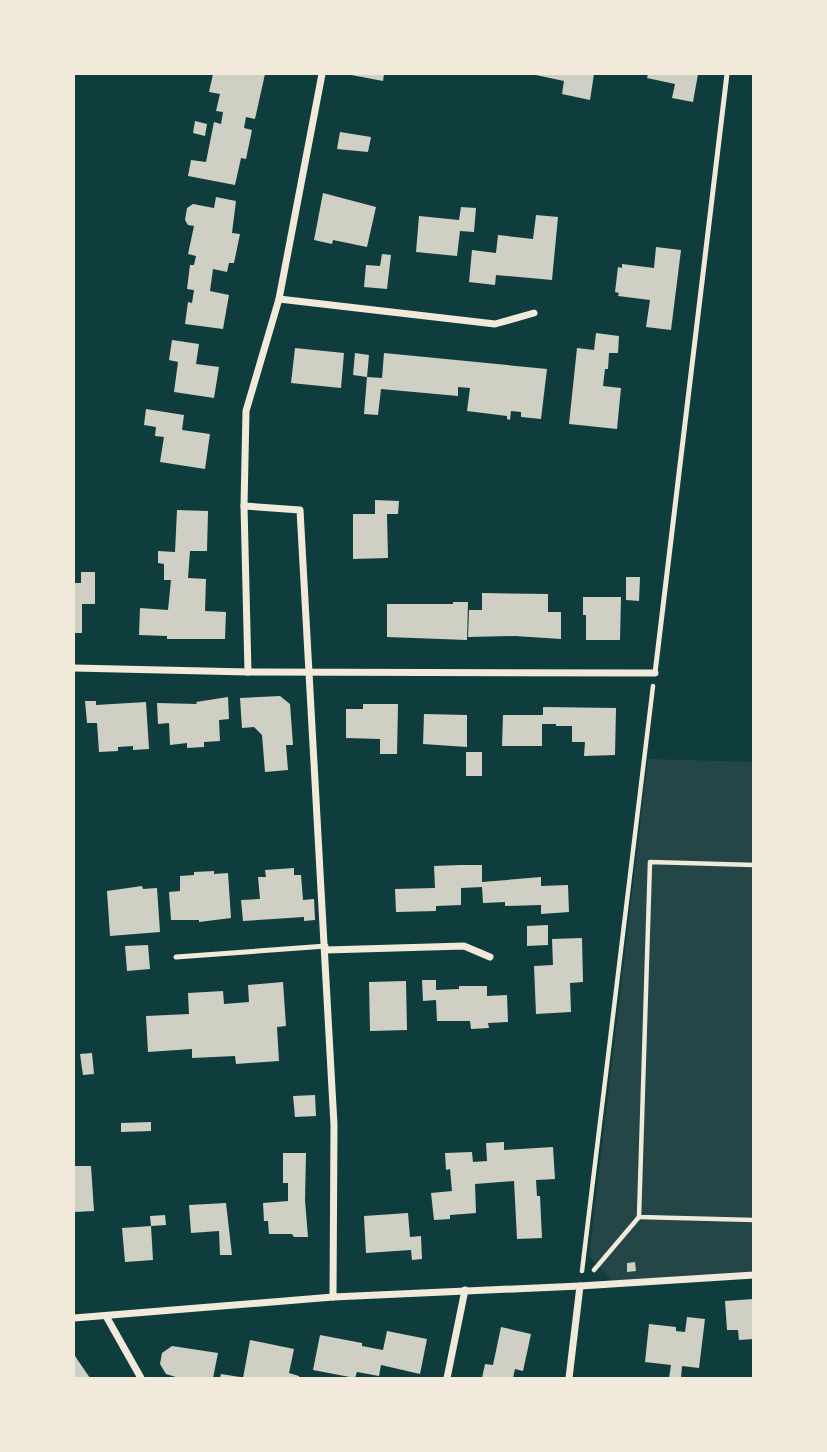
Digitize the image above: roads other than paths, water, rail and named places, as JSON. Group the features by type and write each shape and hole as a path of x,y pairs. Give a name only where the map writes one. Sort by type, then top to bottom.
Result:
{"street":[{"path":"248,672 244,506 246,411 279,299 322,74"},
{"path":"279,299 495,324 534,313"},
{"path":"244,506 300,510 334,1125 333,1297"},
{"path":"74,668 248,672 655,673"},
{"path":"326,948 464,946 490,957"},
{"path":"74,1318 333,1297 754,1275"},
{"path":"569,1378 580,1286"},
{"path":"447,1378 465,1290"},
{"path":"106,1316 141,1378"}],"lane":[{"path":"655,673 727,74"},
{"path":"176,957 326,948"}]}
